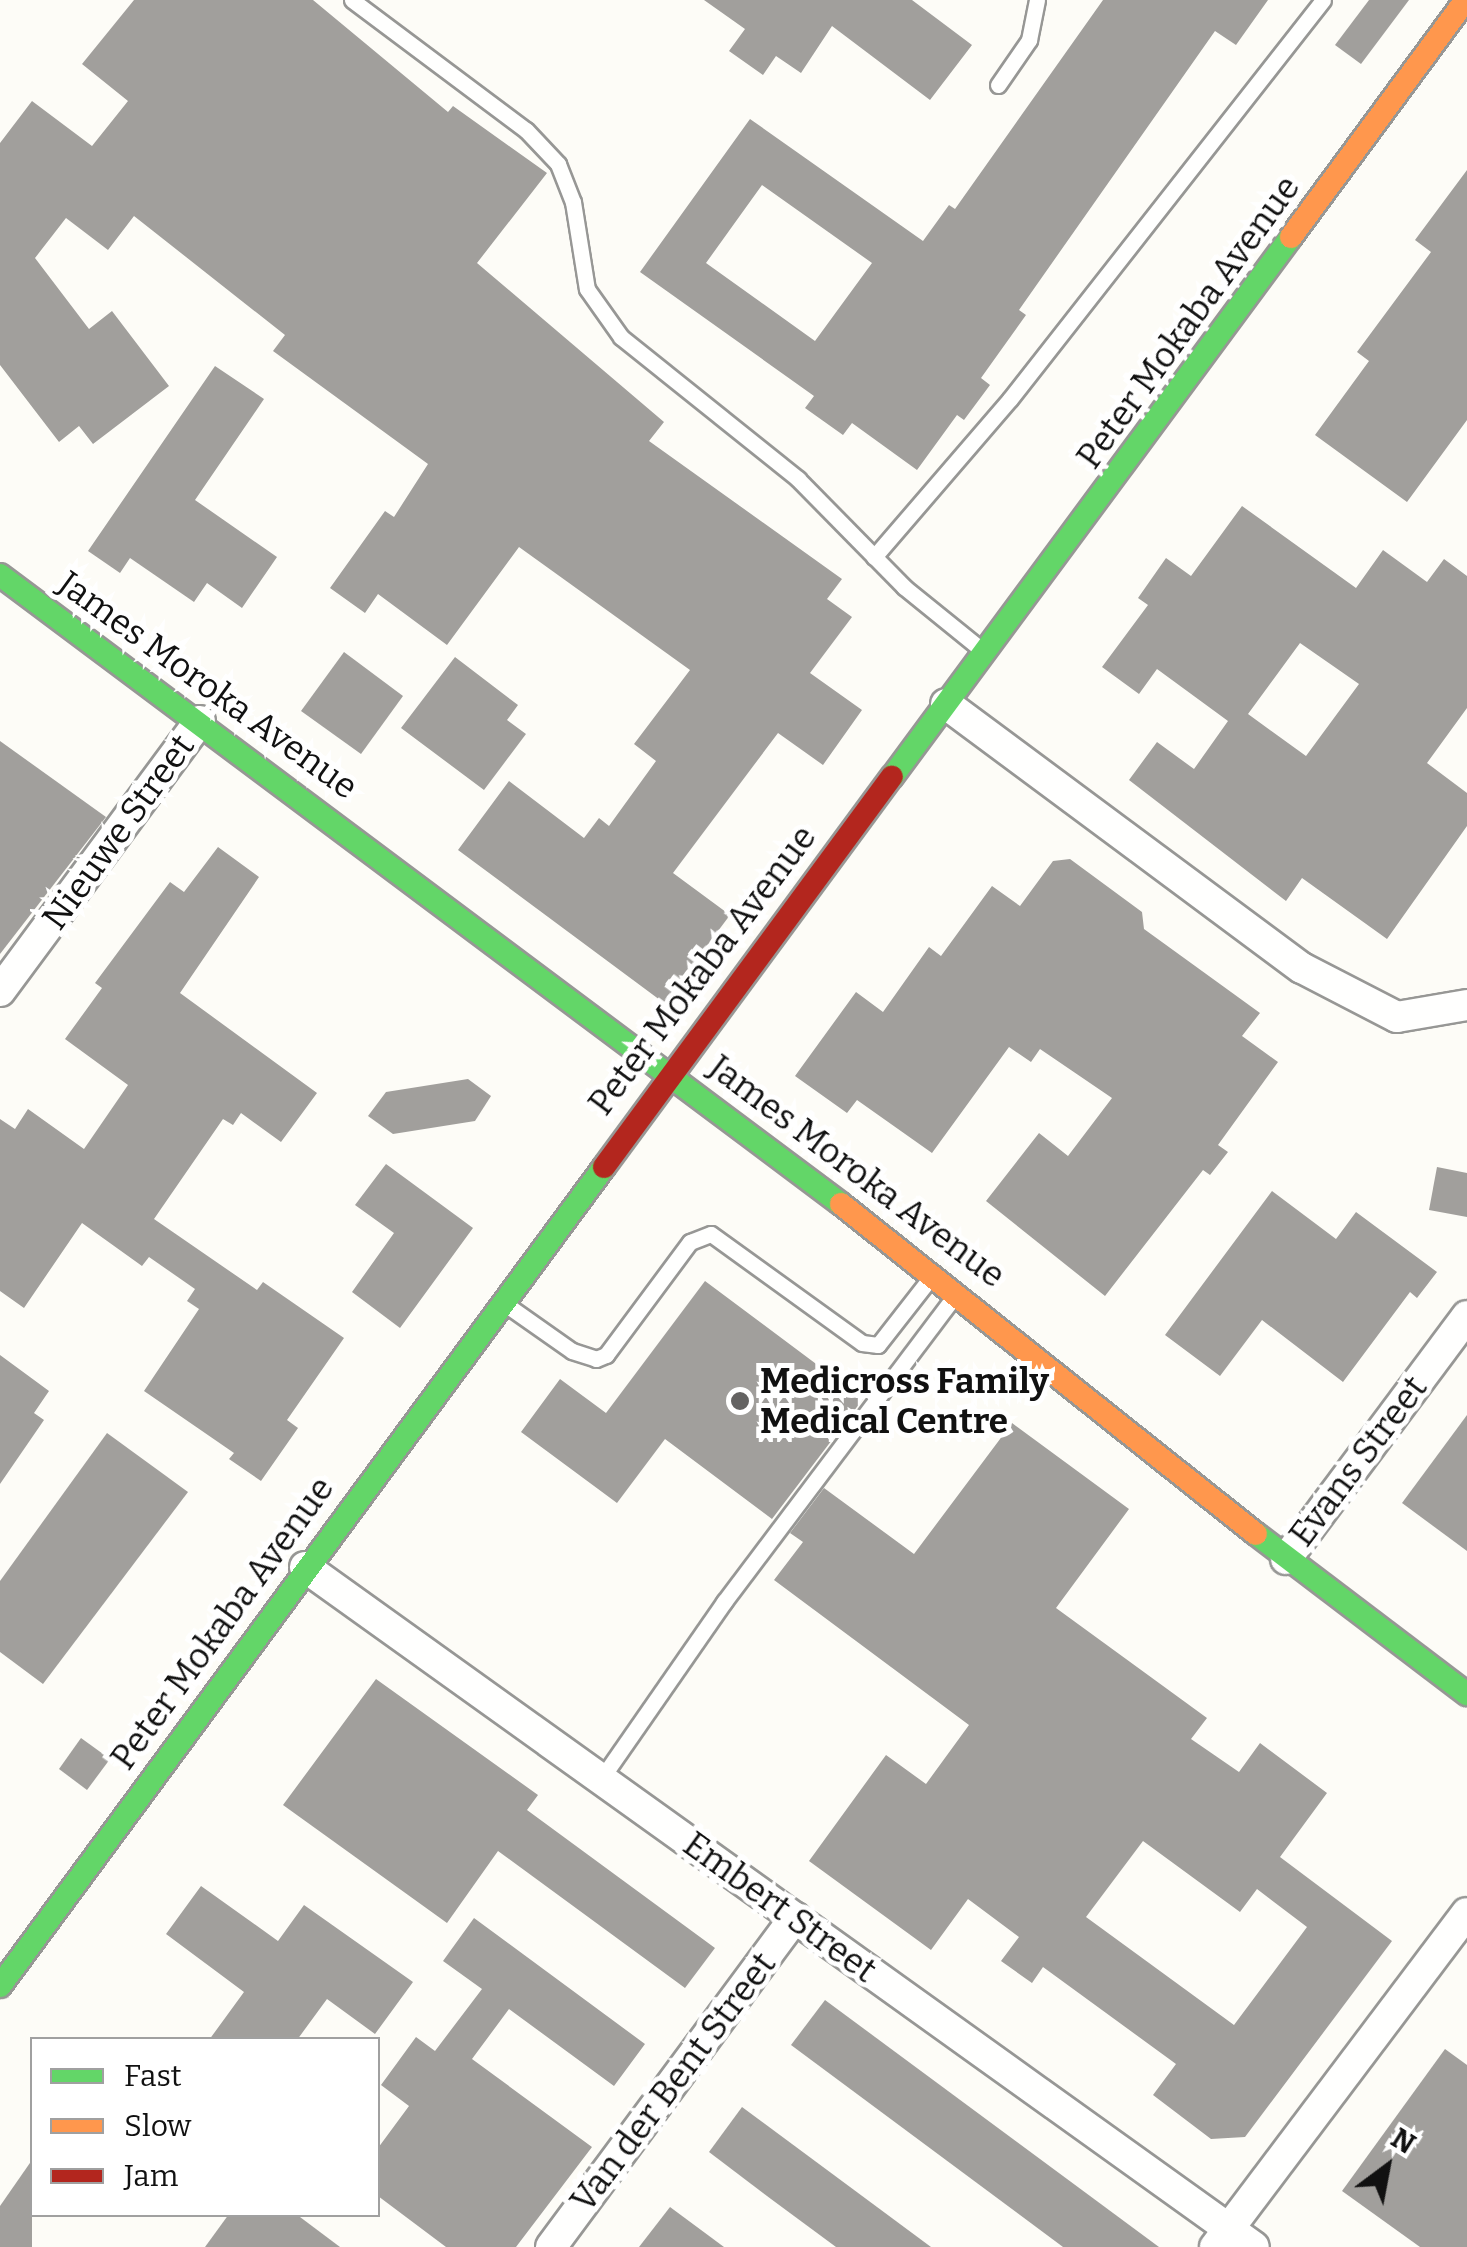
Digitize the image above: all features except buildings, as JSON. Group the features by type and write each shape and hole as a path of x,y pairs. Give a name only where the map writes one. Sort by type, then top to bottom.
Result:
{"street":[{"name":"Peter Mokaba Avenue","path":"0,1986 500,1300 986,654 1466,0"},
{"name":"James Moroka Avenue","path":"0,575 958,1291 1286,1559 1467,1694"},
{"path":"946,704 1302,968 1397,1017 1467,1006"},
{"name":"Nieuwe Street","path":"0,991 200,721"},
{"name":"Evans Street","path":"1286,1559 1467,1316"},
{"name":"Embert Street","path":"306,1567 795,1917 1222,2238 1254,2247"},
{"path":"1222,2238 1467,1913"},
{"name":"Van der Bent Street","path":"550,2247 795,1917"}],"lane":[{"path":"352,0 526,130 558,164 573,202 587,289 621,337 798,480 874,557 986,654"},
{"path":"998,85 1029,40 1037,0"},
{"path":"874,557 990,423 1323,0"},
{"path":"500,1300 572,1352 596,1360 606,1355 690,1242 711,1234 862,1343 878,1344 934,1273"},
{"path":"602,1779 724,1602 958,1291"}],"traffic: fast":[{"path":"892,777 1291,237"},
{"path":"0,575 841,1204"},
{"path":"0,1986 604,1167"},
{"path":"1256,1534 1467,1694"}],"traffic: slow":[{"path":"1291,237 1466,0"},
{"path":"841,1204 1256,1534"}],"traffic: jam":[{"path":"604,1167 892,777"}],"place":[{"name":"Medicross Family Medical Centre","path":"740,1401"}]}
